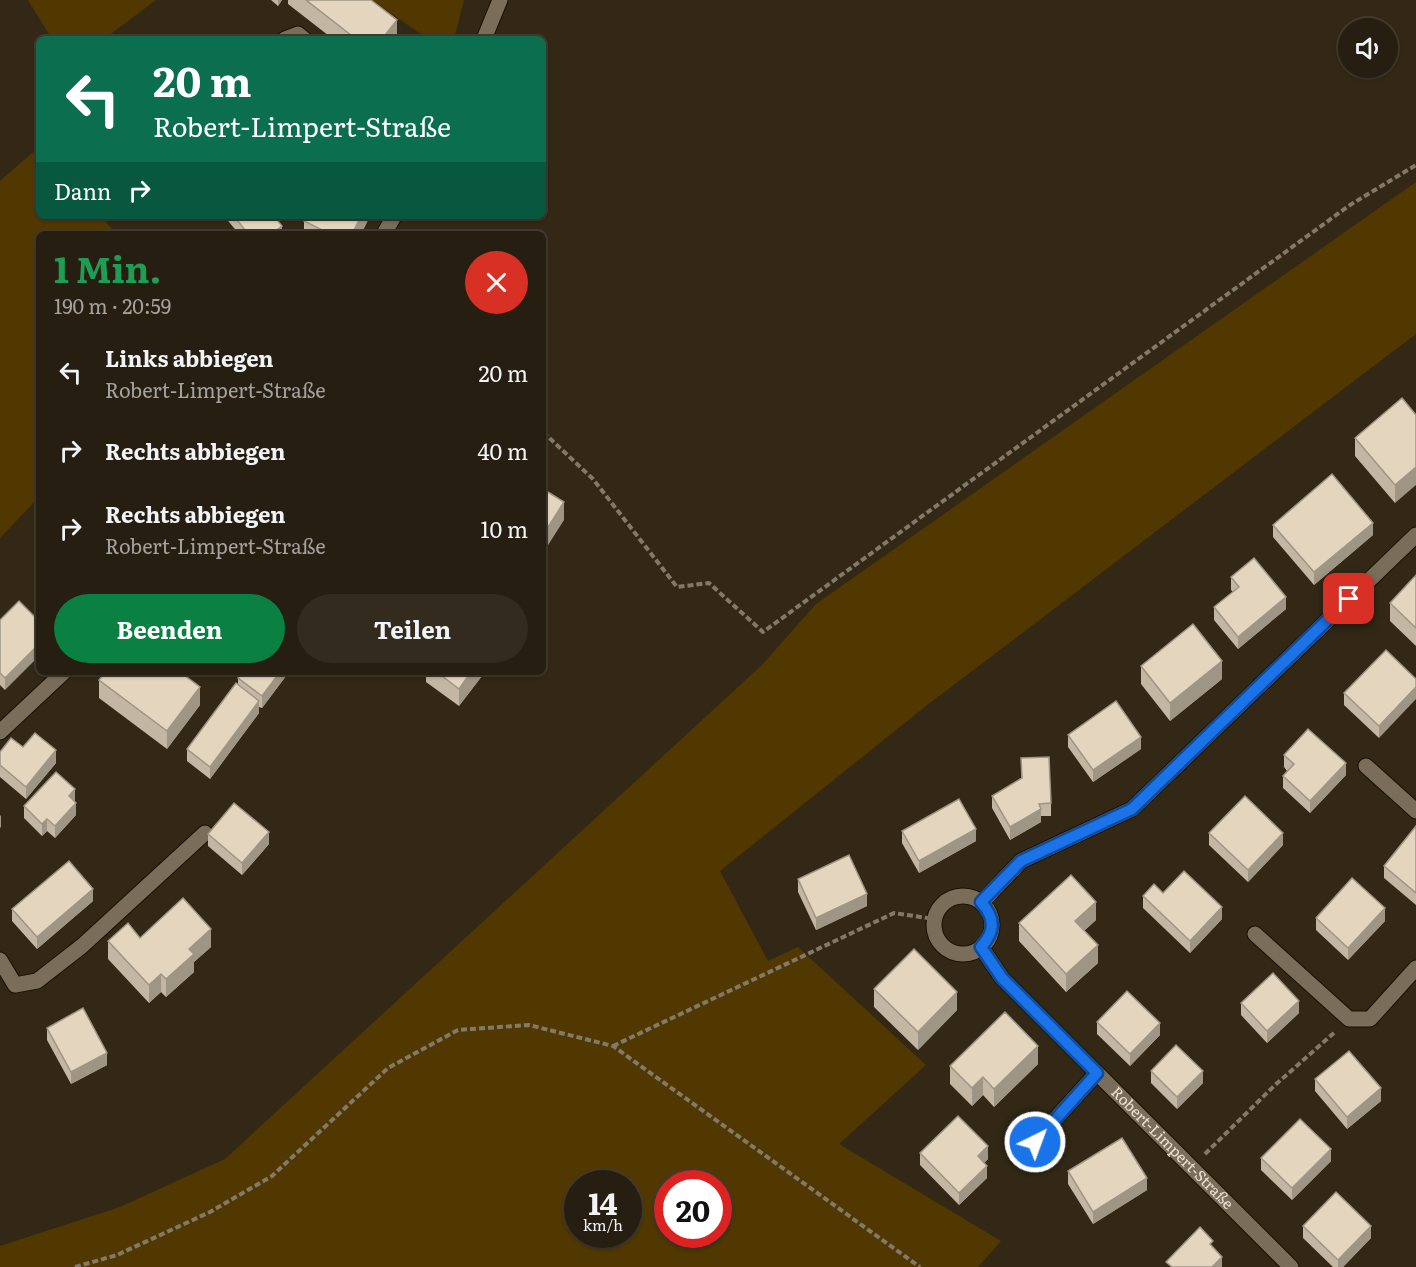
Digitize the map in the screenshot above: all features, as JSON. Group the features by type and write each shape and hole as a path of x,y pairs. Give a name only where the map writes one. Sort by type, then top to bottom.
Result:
{"street":[{"path":"485,36 500,0"},
{"path":"981,902 1021,861 1132,809 1416,535"},
{"path":"0,732 61,675"},
{"path":"1366,766 1416,811"},
{"path":"0,960 15,985 37,981 82,946 205,833"},
{"path":"963,895 981,902 992,919 992,930 988,939 973,952 962,954 944,947 937,939 934,930 937,910 944,902 963,895"},
{"path":"1255,934 1349,1019 1370,1019 1416,969"},
{"name":"Robert-Limpert-Straße","path":"981,947 1002,978 1192,1167 1281,1264"},
{"path":"1019,1159 1097,1073"}],"path":[{"path":"546,435 592,479 677,587 709,583 763,632 1350,205 1416,165"},
{"path":"613,1046 894,913 934,920"},
{"path":"1192,1167 1274,1086 1349,1019"},
{"path":"75,1267 117,1255 210,1212 272,1176 388,1068 458,1030 529,1024 613,1046 920,1267"}],"shaded area":[{"path":"28,0 156,0 108,36 50,36"},
{"path":"372,0 464,0 455,36 424,36"},
{"path":"36,150 36,219 104,219 114,231 36,231 36,500 0,538 0,181"},
{"path":"1416,182 1416,334 926,706 720,871 768,961 798,947 926,1065 839,1144 1001,1241 978,1267 0,1267 0,1246 120,1207 225,1159 762,665 816,604"}],"building":[{"path":"306,0 371,0 397,20 384,36 352,36"},
{"path":"236,219 276,219 282,226 275,231 246,231"},
{"path":"305,219 360,219 354,231 324,231 304,221"},
{"path":"1402,398 1416,415 1416,467 1395,485 1355,438"},
{"path":"1332,474 1373,523 1314,572 1273,525"},
{"path":"546,491 564,502 546,530"},
{"path":"1254,558 1286,597 1238,637 1214,607 1239,587 1231,577"},
{"path":"1416,575 1416,628 1390,603"},
{"path":"19,601 36,618 36,647 5,678 0,673 0,620"},
{"path":"1193,624 1222,661 1170,703 1141,666"},
{"path":"1386,650 1416,679 1416,687 1379,726 1344,693"},
{"path":"103,675 184,675 200,687 167,731 99,680"},
{"path":"240,675 278,675 262,696 238,678"},
{"path":"441,675 469,675 459,689"},
{"path":"236,683 259,701 210,767 187,749"},
{"path":"1116,701 1141,737 1093,770 1068,735"},
{"path":"1308,729 1346,763 1310,801 1283,776 1294,764 1284,755"},
{"path":"35,733 56,750 26,787 0,765 0,752 11,738 23,747"},
{"path":"1049,757 1051,803 1039,804 1041,809 1010,827 992,796 1022,778 1021,758"},
{"path":"56,772 75,789 69,796 76,803 55,826 47,819 42,824 24,806"},
{"path":"1245,796 1283,833 1248,870 1209,833"},
{"path":"959,799 976,829 919,861 902,831"},
{"path":"234,803 269,832 242,863 208,834"},
{"path":"1416,826 1416,893 1384,866"},
{"path":"849,855 867,894 816,918 798,879"},
{"path":"69,861 93,889 37,937 12,909"},
{"path":"1184,871 1222,907 1190,941 1143,896 1154,884 1163,893"},
{"path":"1071,875 1096,902 1075,921 1098,945 1066,974 1019,923"},
{"path":"1352,878 1385,908 1348,948 1316,918"},
{"path":"183,898 211,929 189,949 194,954 166,979 161,974 149,985 108,941 128,923 140,938"},
{"path":"914,949 957,992 918,1032 874,989"},
{"path":"1273,973 1299,1001 1267,1031 1241,1003"},
{"path":"1127,991 1160,1023 1130,1054 1097,1022"},
{"path":"83,1008 107,1053 71,1072 47,1028"},
{"path":"1005,1012 1038,1046 994,1089 983,1077 972,1088 950,1066"},
{"path":"1176,1045 1203,1071 1177,1097 1151,1071"},
{"path":"1349,1051 1381,1088 1347,1117 1315,1079"},
{"path":"958,1116 988,1146 978,1156 987,1166 959,1193 920,1153"},
{"path":"1300,1119 1331,1149 1292,1188 1261,1158"},
{"path":"1122,1138 1147,1178 1093,1212 1068,1171"},
{"path":"1336,1192 1371,1226 1338,1260 1303,1226"},
{"path":"1200,1227 1213,1241 1210,1244 1222,1257 1212,1267 1172,1267 1166,1262"}],"route":[{"path":"1035,1142 1097,1073 1002,978 981,947 992,930 992,919 981,902 1021,861 1132,809 1349,599"}]}
